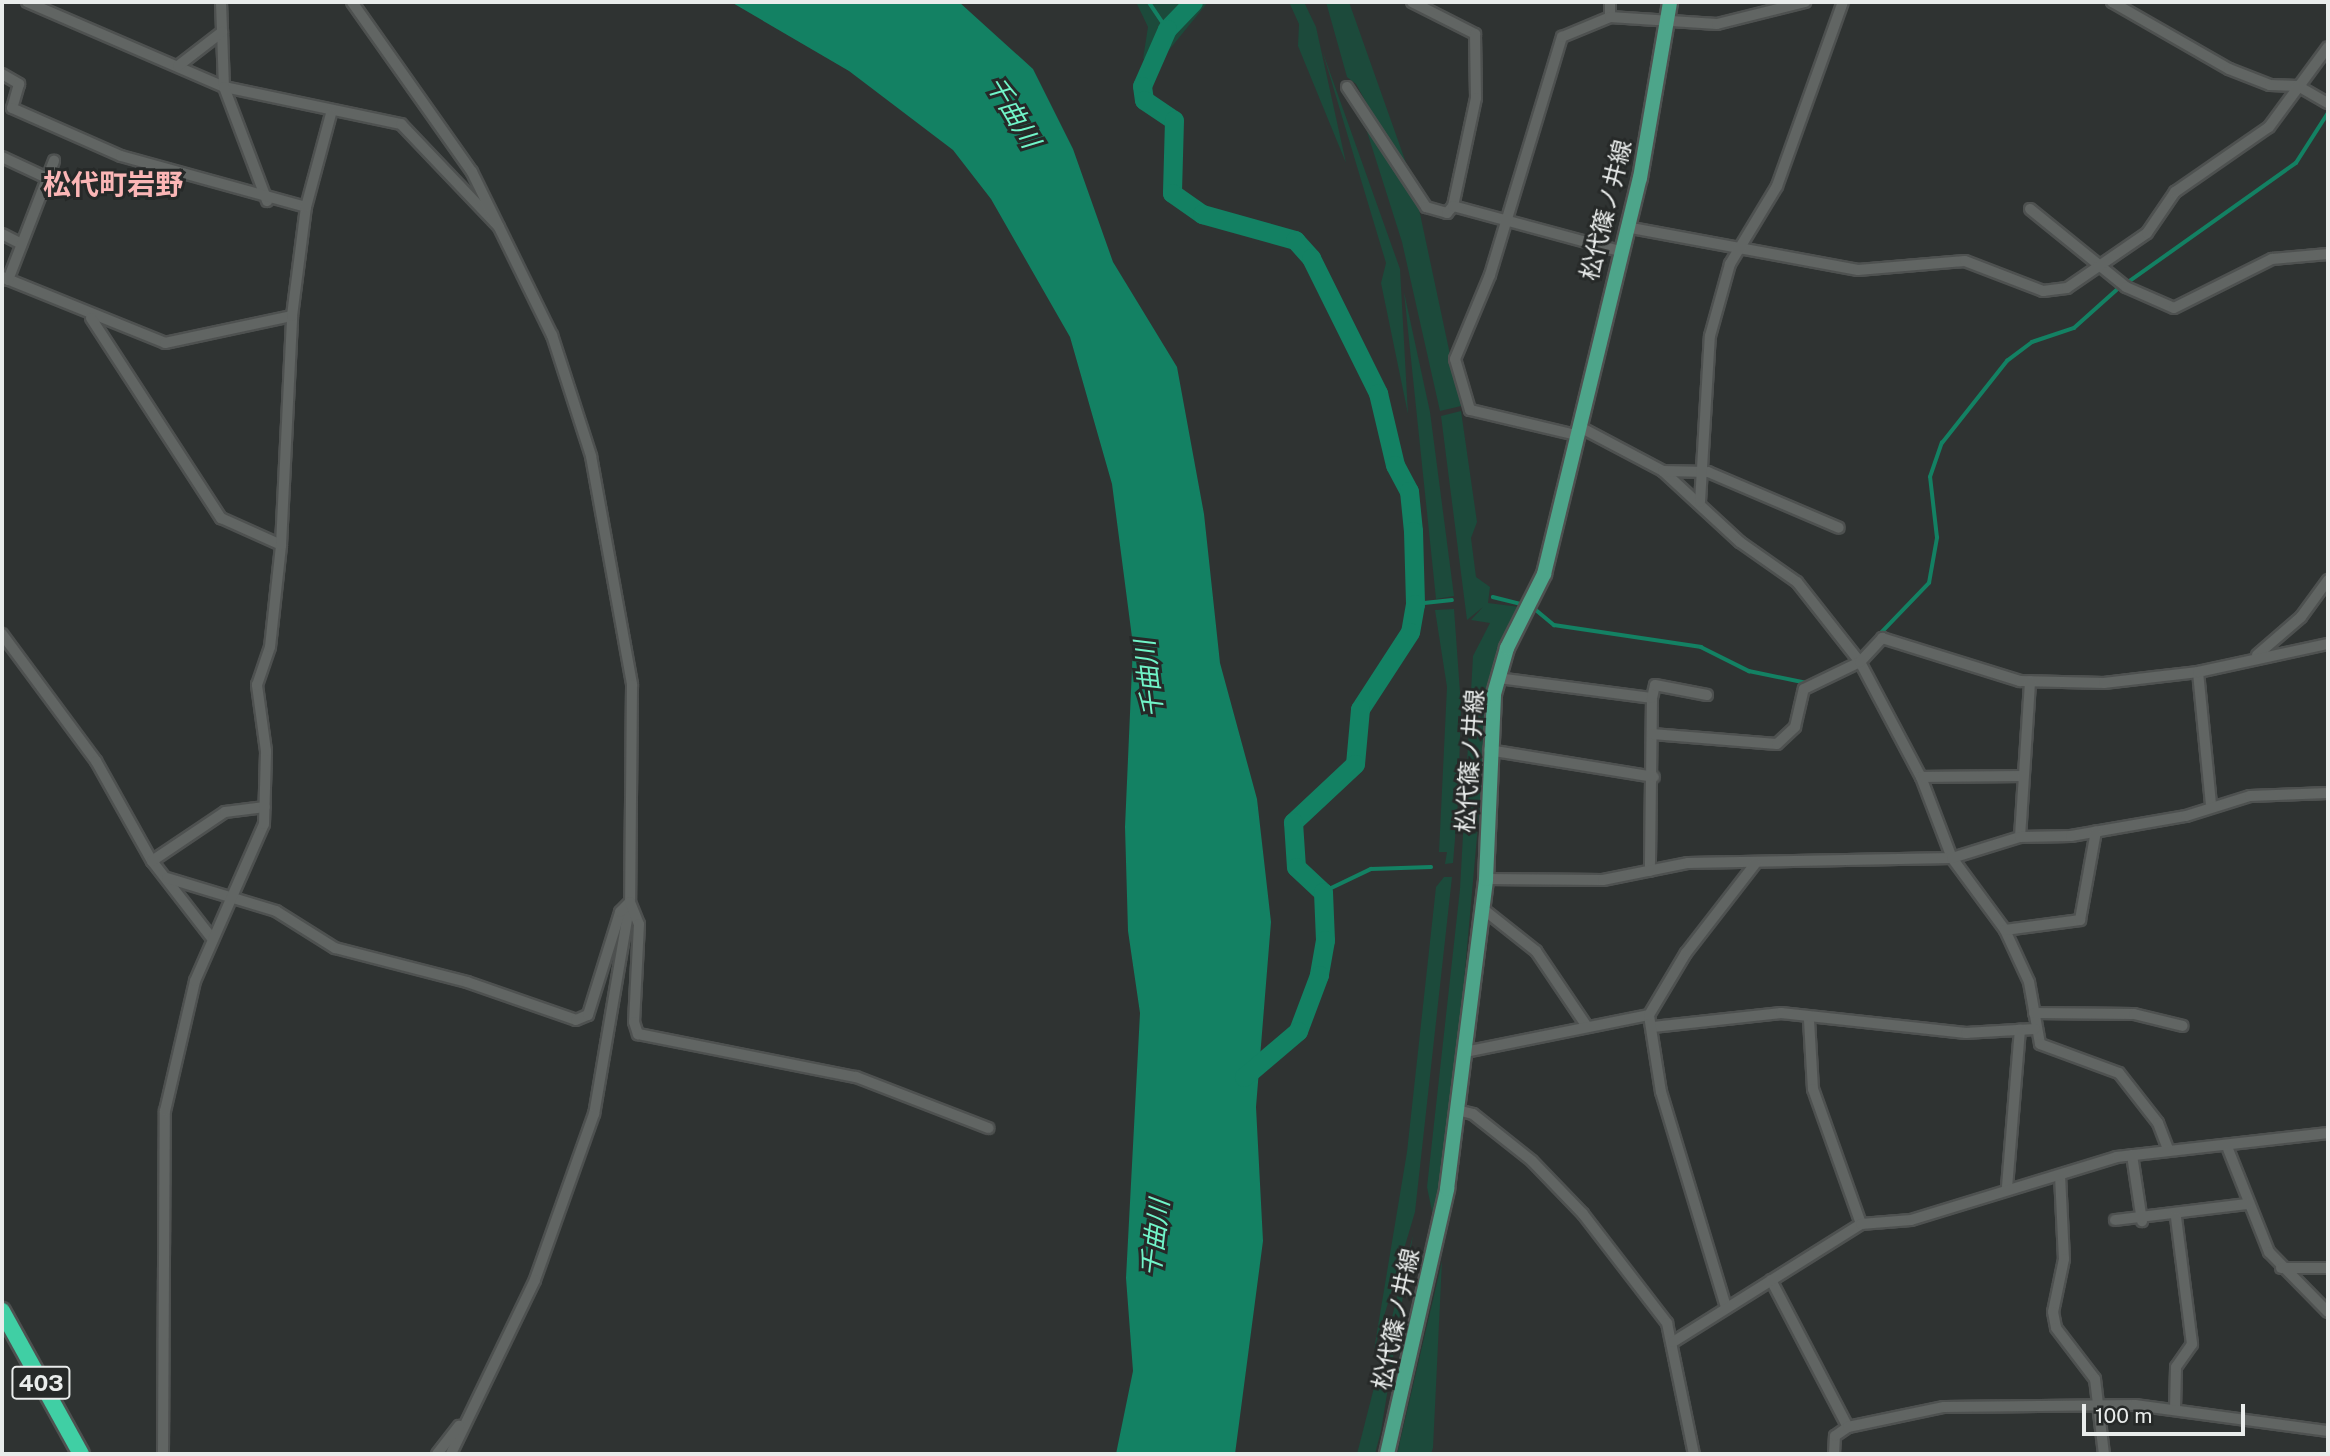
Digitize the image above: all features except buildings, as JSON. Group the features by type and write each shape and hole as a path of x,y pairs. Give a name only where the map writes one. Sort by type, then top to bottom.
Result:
{"highway":[{"name":"403","path":"2,1311 81,1454"}],"main road":[{"name":"松代篠ノ井線","path":"1387,1454 1438,1236 1457,1110 1486,879 1489,750 1498,678 1544,574 1626,227 1669,9"}],"street":[{"path":"27,2 224,87 331,114 401,124 504,231"},
{"path":"221,2 224,87 267,201"},
{"path":"352,2 395,56 504,231 552,335 585,434 620,589 632,685 630,902 617,1007 582,1156 535,1280 451,1454"},
{"path":"1347,87 1357,93 1417,202 1447,213 1453,206 1476,98 1475,34 1412,2"},
{"path":"1610,2 1610,17"},
{"path":"1805,2 1717,24 1669,9 1610,17 1562,37 1507,222 1455,359 1464,403 1577,431 1663,471 1700,502 1740,542 1797,582 1860,662 1922,776 1952,858 2005,930 2029,982 2035,1029 2040,1044 2119,1073 2158,1123 2168,1149"},
{"path":"1700,502 1710,335 1739,250 1777,186 1843,2"},
{"path":"2112,2 2229,69 2270,85 2298,86 2328,103"},
{"path":"178,65 222,32"},
{"path":"1626,227 1858,270 1965,261 2043,291 2067,288 2102,267 2147,233 2175,192 2269,127 2328,47"},
{"path":"2,74 19,83 12,108 147,168 267,201 306,207"},
{"path":"163,1454 165,1111 176,1048 211,937 264,824 257,685 270,647 281,545 292,316 306,207 331,114"},
{"path":"2,157 47,178"},
{"path":"54,161 22,244 5,278 91,318 165,343 292,316"},
{"path":"1453,206 1620,251"},
{"path":"2030,209 2123,285 2174,308 2272,259 2328,254"},
{"path":"2,234 22,244"},
{"path":"91,318 221,518 281,545"},
{"path":"1663,471 1702,470 1839,527"},
{"path":"2257,655 2301,617 2328,580"},
{"path":"2,634 96,761 152,861 211,937"},
{"path":"1652,734 1777,744 1795,727 1804,689 1860,662 1882,638 2030,681 2114,683 2197,672 2257,655 2278,657 2328,644"},
{"path":"2197,672 2211,804"},
{"path":"1498,678 1652,698"},
{"path":"2020,837 2020,776 2030,681"},
{"path":"1650,871 1654,777 1652,698 1655,685 1707,695"},
{"path":"1489,750 1654,777"},
{"path":"1922,776 2020,776"},
{"path":"1486,879 1603,880 1688,863 1755,864 1952,858 2020,837 2096,831 2186,816 2211,804 2328,793"},
{"path":"152,861 225,812 265,807"},
{"path":"2005,930 2080,920 2096,831"},
{"path":"1649,1016 1686,953 1755,864"},
{"path":"167,878 276,911 335,948 467,982 576,1020 588,1015 620,912 630,902"},
{"path":"630,902 639,924 634,1022 638,1034 856,1077 988,1128"},
{"path":"1483,909 1536,951 1586,1025"},
{"path":"2034,1013 2134,1014 2183,1026"},
{"path":"1653,1027 1754,1014 1809,1020 1856,1017 1885,1027 1966,1033 2035,1029"},
{"path":"1465,1052 1586,1025 1649,1016"},
{"path":"1649,1016 1653,1027 1661,1092 1726,1307"},
{"path":"1809,1020 1813,1089 1861,1224"},
{"path":"2007,1187 2020,1030"},
{"path":"1457,1110 1497,1130 1583,1214 1667,1323 1694,1454"},
{"path":"1673,1342 1861,1224 1911,1220 2007,1187 2133,1155 2168,1149 2228,1149 2328,1133"},
{"path":"2228,1149 2248,1204 2281,1268 2328,1312"},
{"path":"2133,1155 2142,1221"},
{"path":"2060,1175 2064,1259 2053,1312 2056,1328 2095,1379 2101,1404 2104,1454"},
{"path":"2115,1220 2142,1221 2176,1217 2248,1204"},
{"path":"2175,1409 2176,1367 2192,1344 2176,1217"},
{"path":"2281,1268 2328,1268"},
{"path":"1771,1280 1848,1427"},
{"path":"1834,1454 1835,1436 1848,1427 1944,1407 2101,1404 2175,1409 2328,1431"},
{"path":"437,1454 469,1413"}],"shaded area":[{"path":"1136,2 1208,2 1169,50 1143,59 1148,27"},
{"path":"1289,2 1304,2 1316,27 1346,163 1298,46 1299,24"},
{"path":"1326,2 1349,2 1417,194 1356,84 1347,77"},
{"path":"1322,50 1400,269 1408,414 1381,283 1386,263"},
{"path":"1357,100 1419,209 1461,406 1440,411 1402,242"},
{"path":"1404,292 1430,412 1454,596 1436,599"},
{"path":"1461,411 1477,522 1471,538 1476,577 1490,587 1488,603 1520,607 1492,669 1461,1015 1434,1221 1427,1187 1460,889 1473,656 1490,623 1471,620 1483,607 1467,620 1441,416"},
{"path":"1454,609 1461,706 1458,802 1453,863 1445,864 1447,852 1439,852 1447,687 1435,610"},
{"path":"1444,877 1452,877 1415,1212 1374,1350 1407,1152 1436,887"},
{"path":"1413,1235 1381,1431 1375,1454 1357,1454"},
{"path":"1442,1261 1433,1448 1431,1454 1397,1454"}],"water":[{"name":"千曲川","path":"731,2 959,2 1033,69 1073,149 1113,262 1177,367 1204,514 1220,663 1257,799 1271,922 1256,1107 1263,1241 1235,1454 1116,1454 1133,1371 1126,1278 1140,1013 1128,931 1125,827 1133,645 1112,484 1070,337 991,199 953,150 849,71"}],"waterway":[{"path":"1149,2 1167,29"},
{"path":"1193,2 1167,29 1142,86 1144,100 1174,120 1172,193 1202,214 1295,240 1311,258 1378,393 1395,465 1409,491 1413,531 1415,604 1410,632 1360,709 1355,764 1293,822 1296,867 1323,892 1325,940 1319,975 1298,1031 1244,1077"},
{"path":"2127,283 2296,163 2328,113"},
{"path":"1879,635 1929,583 1937,538 1930,477 1942,443 2007,361 2032,342 2074,328 2120,287"},
{"path":"1493,597 1521,604"},
{"path":"1415,604 1452,600"},
{"path":"1535,609 1554,625 1701,647 1749,671 1807,683"},
{"path":"1323,892 1371,869 1431,867"}],"district":[{"name":"松代町岩野","path":"113,184"}]}
